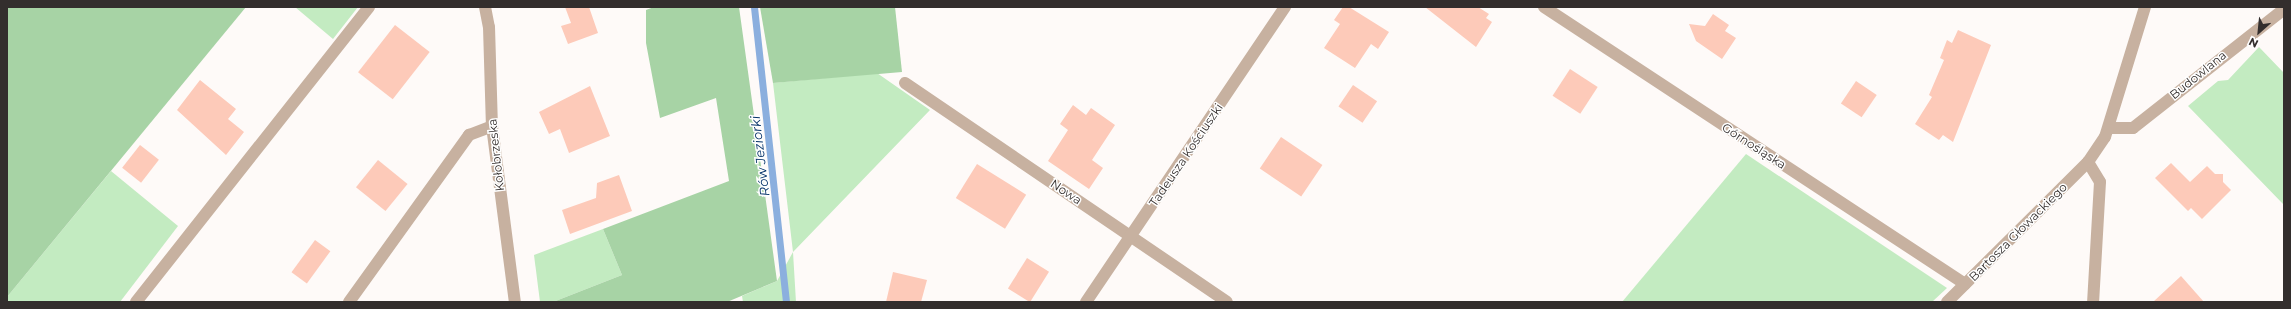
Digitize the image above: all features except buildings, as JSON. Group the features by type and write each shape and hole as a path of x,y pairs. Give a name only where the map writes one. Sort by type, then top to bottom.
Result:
{"street":[{"path":"136,302 369,7"},
{"name":"Kołobrzeska","path":"484,7 489,26 492,126 515,302"},
{"name":"Tadeusza Kościuszki","path":"1086,302 1285,7"},
{"name":"Górnośląska","path":"1544,7 1965,284"},
{"name":"Bartosza Głowackiego","path":"1947,302 2088,162 2110,128 2145,7"},
{"name":"Budowlana","path":"2110,128 2133,128 2284,9"},
{"name":"Nowa","path":"905,83 1227,302"},
{"path":"349,302 469,135 492,126"},
{"path":"2088,162 2100,182 2093,302"}],"green space":[{"path":"7,7 246,7 7,297"},
{"path":"295,7 358,7 333,39"},
{"path":"654,7 739,7 777,281 727,302 553,302 622,275 603,229 729,181 716,98 660,118 646,43 646,10"},
{"path":"760,7 895,7 902,72 773,83"},
{"path":"2259,47 2284,73 2284,205 2188,106 2218,81 2228,80"},
{"path":"877,73 930,110 793,252 773,83"},
{"path":"1746,154 1947,288 1932,302 1622,302"},
{"path":"111,171 178,226 120,302 7,302 7,297"},
{"path":"603,229 622,275 553,302 540,302 534,255"},
{"path":"793,252 796,302 743,302 742,296 777,281"}],"waterway":[{"name":"Rów Jeziorki","path":"754,7 786,302"}]}
